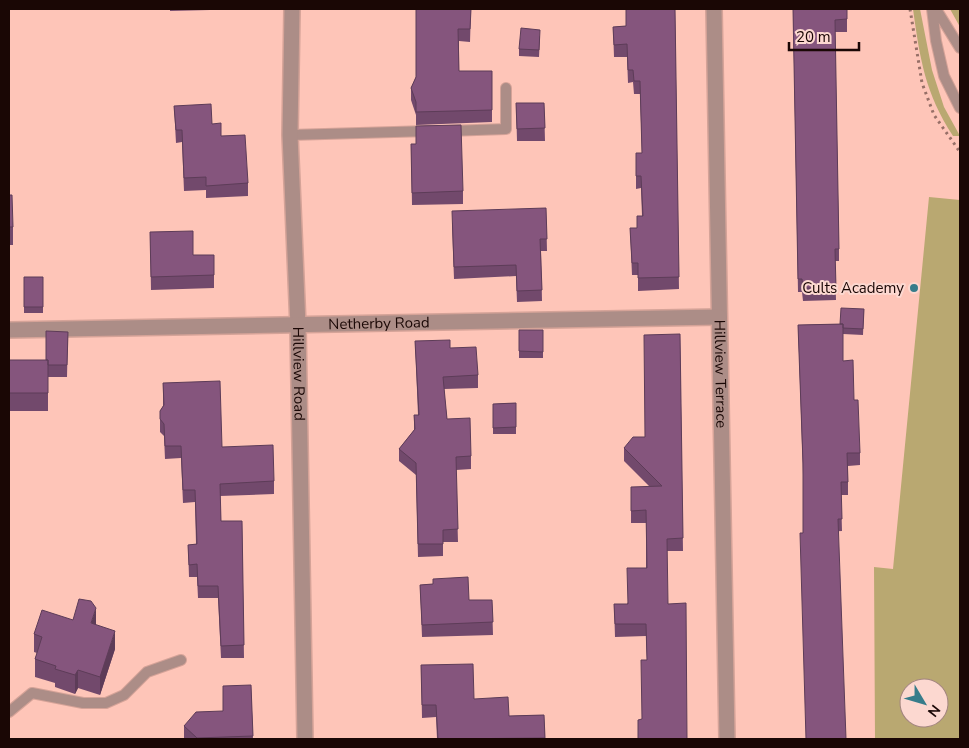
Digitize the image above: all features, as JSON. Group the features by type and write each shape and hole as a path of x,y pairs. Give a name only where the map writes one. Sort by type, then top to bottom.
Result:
{"street":[{"name":"Hillview Road","path":"292,9 290,135 298,326 305,739"},
{"name":"Hillview Terrace","path":"714,9 728,739"},
{"name":"Netherby Road","path":"9,330 719,317"}],"lane":[{"path":"934,9 960,48"},
{"path":"934,9 936,41 944,76 960,108"},
{"path":"290,135 506,130 506,88"},
{"path":"9,712 32,693 84,703 106,703 124,695 148,672 181,660"}],"shaded area":[{"path":"913,9 920,9 932,70 944,107 960,136 953,136 930,90 921,60"},
{"path":"950,9 960,9 960,27"},
{"path":"929,197 960,200 960,739 875,739 874,567 893,569"}],"building":[{"path":"416,9 471,9 470,29 458,29 459,71 492,71 492,110 416,112 416,102 411,88 416,77"},
{"path":"626,9 675,9 679,277 638,278 638,263 632,263 630,228 637,228 637,216 643,216 641,176 636,176 636,153 642,153 640,81 634,81 633,70 628,70 627,44 614,45 613,27 626,26"},
{"path":"793,9 847,9 847,19 835,20 839,249 835,249 836,288 803,288 802,279 798,279"},
{"path":"521,28 540,30 539,50 519,49"},
{"path":"516,103 544,103 545,128 517,129"},
{"path":"211,104 212,124 221,123 221,136 245,135 248,183 206,186 206,177 184,178 182,130 176,130 174,106"},
{"path":"461,125 463,191 412,193 411,144 416,144 416,126"},
{"path":"9,195 12,195 13,227 9,227"},
{"path":"546,208 547,239 540,239 542,290 517,291 516,265 454,267 452,211"},
{"path":"193,231 193,255 214,255 214,275 151,277 150,232"},
{"path":"24,277 43,277 43,307 24,307"},
{"path":"841,308 864,309 863,329 843,328 843,324 840,324"},
{"path":"843,324 843,361 853,360 854,400 858,400 860,453 847,453 848,482 841,482 842,519 838,519 846,739 806,739 800,533 803,533 803,463 798,325"},
{"path":"519,330 543,330 543,352 519,351"},
{"path":"46,331 68,332 67,365 48,365 48,360 46,360"},
{"path":"680,334 683,538 667,539 668,604 686,603 687,739 638,739 638,720 642,719 641,660 647,660 646,624 615,624 614,604 628,604 627,568 647,568 646,510 631,511 631,487 662,486 624,448 633,437 645,437 644,335"},
{"path":"450,340 450,348 476,347 478,375 443,377 447,419 470,418 471,456 456,457 458,529 443,530 443,544 418,544 416,463 399,449 415,429 414,415 419,415 415,341"},
{"path":"9,360 48,360 48,393 9,393"},
{"path":"220,381 222,447 273,445 274,481 220,484 221,521 242,521 244,645 221,646 218,586 198,586 197,564 189,565 188,545 197,544 195,490 183,490 181,446 165,446 164,424 160,419 160,411 164,405 163,383"},
{"path":"516,403 516,427 493,428 493,404"},
{"path":"468,577 469,600 492,600 493,622 422,625 420,585 433,584 433,579"},
{"path":"79,599 91,601 96,608 91,623 115,631 100,677 78,670 75,675 55,669 56,666 35,659 42,637 34,634 42,610 73,620"},
{"path":"473,664 474,699 508,697 509,716 544,715 545,738 438,739 436,705 422,705 421,665"},
{"path":"251,685 253,736 197,738 184,726 196,712 223,711 223,686"}],"place":[{"name":"Cults Academy","path":"914,288"}]}
